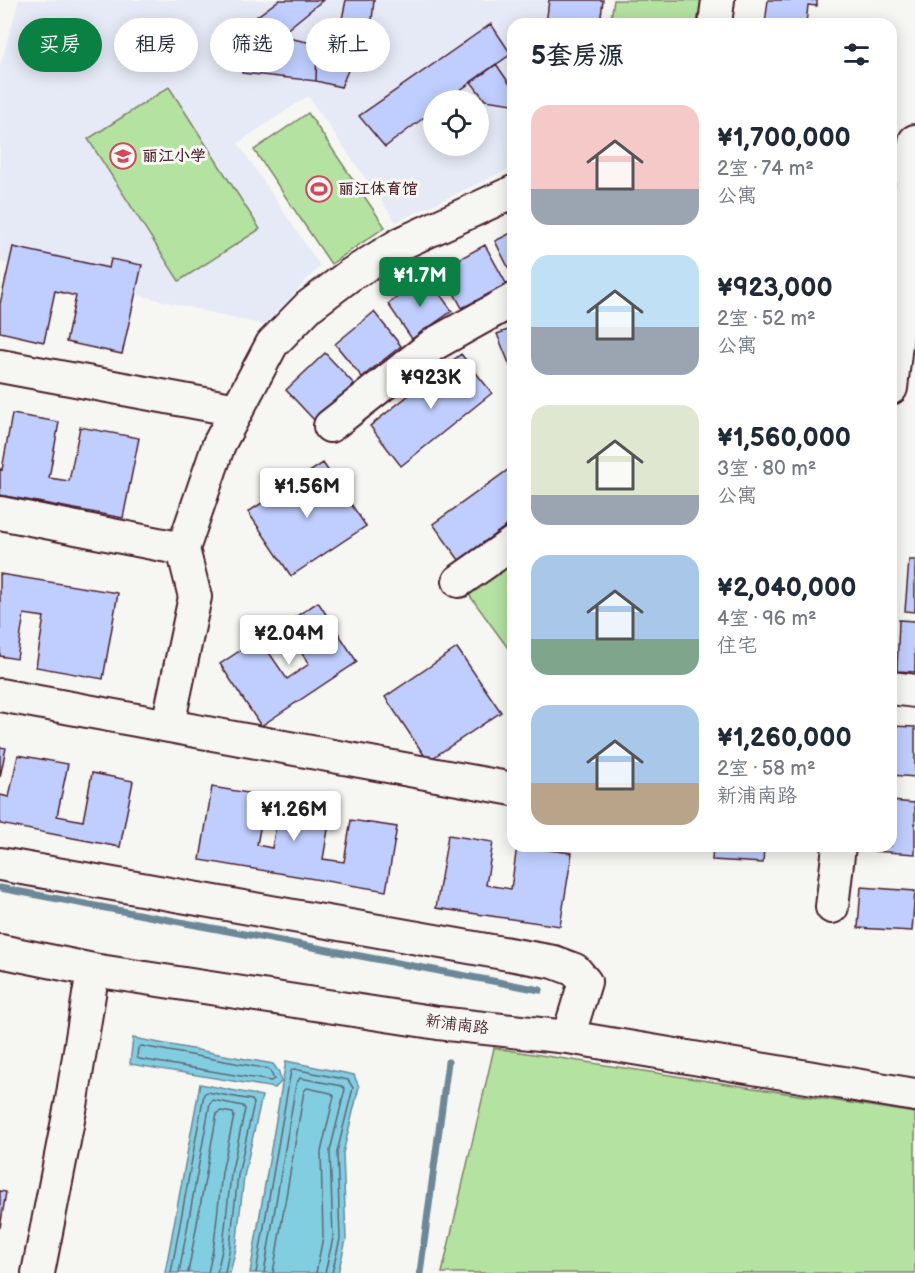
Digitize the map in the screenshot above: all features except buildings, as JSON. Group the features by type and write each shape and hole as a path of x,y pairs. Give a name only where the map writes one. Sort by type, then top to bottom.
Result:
{"street":[{"path":"716,18 718,0"},
{"path":"897,335 915,141"},
{"path":"897,146 915,147"},
{"path":"168,725 195,597 183,549 219,444 272,344 309,306 350,275 402,243 507,195"},
{"path":"330,426 435,344 507,303"},
{"path":"0,366 237,410"},
{"path":"0,513 183,549"},
{"path":"459,581 507,547"},
{"path":"897,689 915,691"},
{"path":"0,695 507,788"},
{"path":"832,907 838,852"},
{"path":"0,864 554,962 575,970 585,982 568,1037"},
{"name":"新浦南路","path":"0,951 93,970 438,1023 568,1037 915,1095"},
{"path":"38,1273 72,1100 93,970"}],"shaded area":[{"name":"丽江小学","path":"19,0 603,0 601,18 507,18 507,170 396,222 308,96 238,143 320,266 264,325 0,262 0,66"}],"green space":[{"path":"614,0 701,0 698,18 611,18"},
{"path":"169,87 260,229 179,281 88,139"},
{"name":"丽江体育馆","path":"308,113 385,227 331,264 254,150"},
{"path":"507,547 507,647 459,581"},
{"path":"494,1048 915,1113 915,1273 442,1273"}],"water":[{"path":"133,1038 273,1064 279,1072 281,1082 275,1088 130,1064"},
{"path":"286,1061 354,1075 359,1087 343,1153 346,1240 338,1273 250,1273"},
{"path":"200,1084 262,1096 244,1176 236,1248 230,1273 165,1273"}],"waterway":[{"path":"0,888 540,990"},
{"path":"420,1273 448,1062"}],"place":[{"name":"丽江小学","path":"123,156"},
{"name":"丽江体育馆","path":"319,189"}]}
